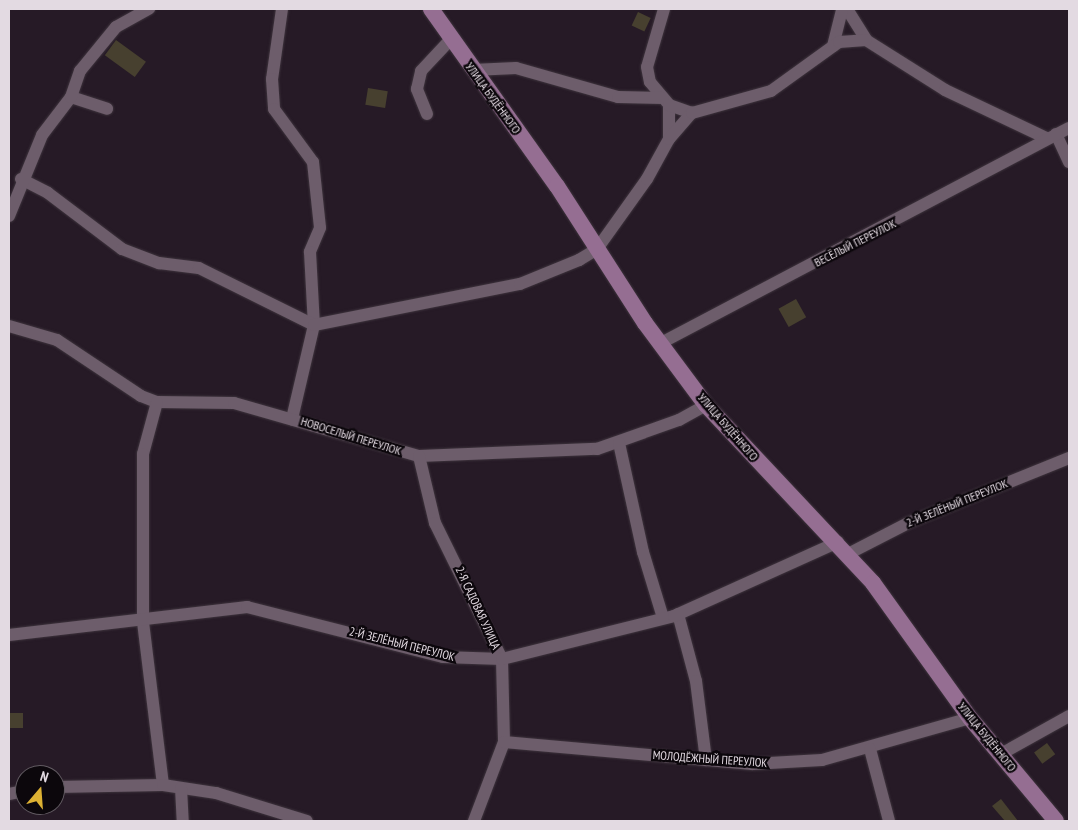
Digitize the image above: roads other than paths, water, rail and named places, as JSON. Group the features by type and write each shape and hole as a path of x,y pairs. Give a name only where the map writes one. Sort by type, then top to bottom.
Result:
{"main road":[{"name":"УЛИЦА БУДЁННОГО","path":"431,9 661,343 706,405 843,548 894,610 970,718 1056,821"}],"street":[{"path":"9,216 22,179 42,135 71,98 80,71 116,27 127,9"},
{"path":"116,27 149,9"},
{"path":"282,9 272,78 274,109 313,162 320,228 310,252 314,325 292,419"},
{"path":"664,9 647,67 650,82 666,102 669,139"},
{"path":"833,46 842,9"},
{"path":"847,9 866,40 945,90 1051,136 1069,162"},
{"path":"427,114 417,89 421,71 451,39"},
{"path":"22,179 48,193 122,248 159,263 199,268 314,325 520,284 560,270 597,249 647,179 669,139 692,113 771,91 833,46 846,40 866,40"},
{"path":"473,70 516,68 618,97 666,102 692,113"},
{"path":"71,98 107,109"},
{"name":"ВЕСЁЛЫЙ ПЕРЕУЛОК","path":"661,343 992,171 1051,136 1069,128"},
{"name":"НОВОСЕЛЫЙ ПЕРЕУЛОК","path":"9,326 57,340 141,396 157,402 234,403 418,456 566,452 619,444 706,405"},
{"path":"157,402 143,454 143,622 163,785"},
{"path":"619,444 643,552 663,618"},
{"name":"2-Я САДОВАЯ УЛИЦА","path":"418,456 436,523 502,659 504,742 474,821"},
{"name":"2-Й ЗЕЛЁНЫЙ ПЕРЕУЛОК","path":"9,635 143,622 226,606 247,607 444,657 502,659 678,614 1069,458"},
{"path":"678,614 696,681 706,760"},
{"path":"1001,754 1069,716"},
{"name":"МОЛОДЁЖНЫЙ ПЕРЕУЛОК","path":"504,742 752,764 812,761 870,749 970,718"},
{"path":"870,749 889,821"},
{"path":"65,786 163,785 216,793 307,821"},
{"path":"181,788 183,821"}]}
